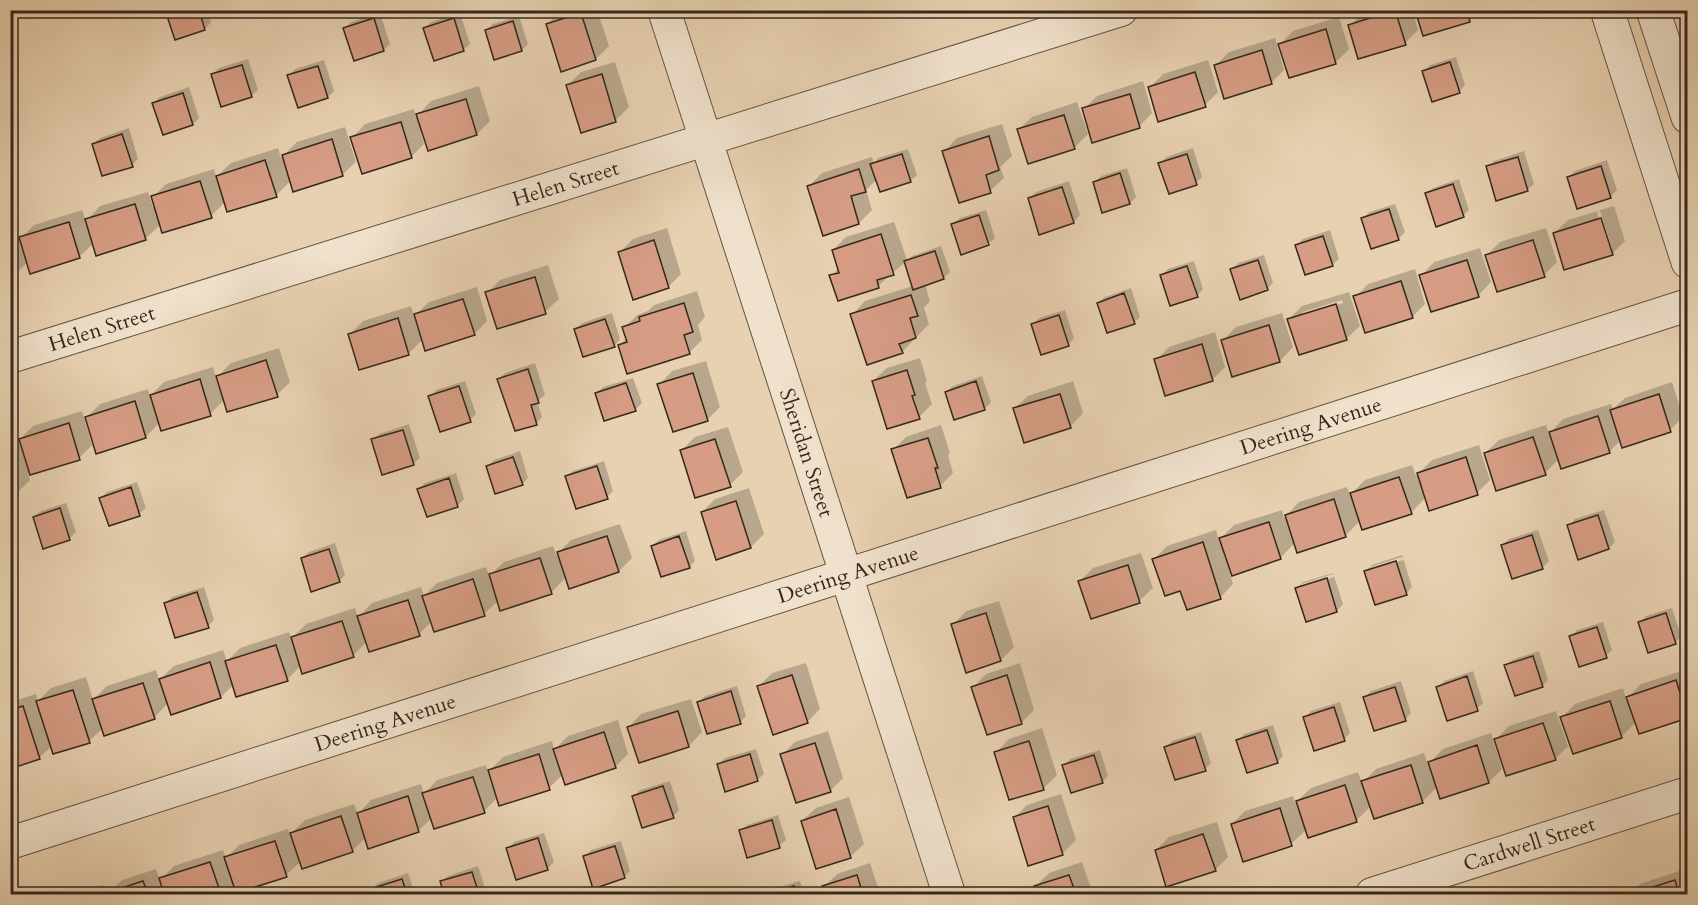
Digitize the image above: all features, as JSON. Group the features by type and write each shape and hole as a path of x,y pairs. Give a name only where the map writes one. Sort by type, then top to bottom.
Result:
{"street":[{"name":"Sheridan Street","path":"664,10 949,894"},
{"name":"Helen Street","path":"10,357 1121,10"},
{"path":"1607,10 1688,262"},
{"path":"1653,10 1688,117"},
{"name":"Deering Avenue","path":"10,843 1688,305"},
{"name":"Cardwell Street","path":"1372,894 1688,793"}],"building":[{"path":"165,10 199,10 205,30 175,40"},
{"path":"1395,10 1406,45 1358,59 1348,25"},
{"path":"1415,10 1467,10 1470,22 1423,36"},
{"path":"581,13 596,60 561,72 546,24"},
{"path":"374,18 384,51 354,61 343,28"},
{"path":"454,18 464,51 434,61 423,28"},
{"path":"513,21 522,51 494,60 485,30"},
{"path":"1326,29 1336,64 1289,78 1278,44"},
{"path":"1262,50 1272,84 1224,99 1214,65"},
{"path":"1450,62 1460,93 1432,102 1422,71"},
{"path":"242,65 252,97 221,107 211,74"},
{"path":"318,66 328,98 298,108 287,75"},
{"path":"1195,72 1206,107 1158,122 1148,87"},
{"path":"602,74 616,122 581,133 566,85"},
{"path":"183,93 193,125 163,135 152,103"},
{"path":"1130,94 1140,128 1092,143 1082,108"},
{"path":"466,99 477,135 428,151 416,114"},
{"path":"1064,115 1075,149 1028,164 1017,129"},
{"path":"401,122 412,158 362,174 350,137"},
{"path":"122,134 133,167 102,176 92,144"},
{"path":"989,136 999,170 986,175 991,193 959,203 942,151"},
{"path":"332,139 343,176 293,192 282,155"},
{"path":"902,154 911,182 880,192 870,164"},
{"path":"1187,154 1197,185 1169,194 1158,163"},
{"path":"1518,157 1528,191 1496,201 1486,166"},
{"path":"265,160 277,197 227,212 216,176"},
{"path":"1601,166 1611,198 1577,209 1567,177"},
{"path":"859,169 866,192 851,196 859,224 823,236 807,186"},
{"path":"1120,173 1130,204 1102,213 1093,182"},
{"path":"200,181 212,218 162,233 151,196"},
{"path":"1453,184 1464,217 1436,227 1425,193"},
{"path":"1062,187 1074,223 1039,235 1028,198"},
{"path":"135,204 146,240 96,256 85,219"},
{"path":"1389,209 1399,240 1371,249 1361,218"},
{"path":"979,215 989,245 961,255 951,224"},
{"path":"1601,218 1613,255 1564,270 1553,233"},
{"path":"69,222 80,258 30,274 19,237"},
{"path":"881,234 894,275 877,280 879,288 838,301 829,275 839,273 832,250"},
{"path":"1323,236 1333,266 1305,275 1295,245"},
{"path":"654,240 669,288 633,300 618,252"},
{"path":"1533,240 1545,277 1497,292 1485,255"},
{"path":"935,251 944,279 913,290 904,261"},
{"path":"1258,260 1268,290 1240,300 1230,269"},
{"path":"1467,260 1479,297 1431,312 1419,275"},
{"path":"1187,266 1198,297 1170,306 1160,275"},
{"path":"535,277 546,314 497,329 485,292"},
{"path":"1401,281 1413,318 1365,333 1353,296"},
{"path":"1124,293 1135,324 1107,333 1097,303"},
{"path":"911,295 918,316 910,318 916,338 899,344 903,353 867,365 850,314"},
{"path":"463,299 475,335 425,351 414,314"},
{"path":"684,303 693,332 684,335 690,354 627,374 618,345 627,342 622,327 640,321 639,317"},
{"path":"1336,304 1347,340 1299,355 1287,319"},
{"path":"1059,315 1069,346 1041,355 1031,324"},
{"path":"398,318 409,355 359,370 348,334"},
{"path":"605,319 615,347 583,357 574,329"},
{"path":"1269,325 1280,362 1232,377 1221,340"},
{"path":"1202,344 1213,381 1165,396 1154,359"},
{"path":"266,360 278,397 227,412 216,376"},
{"path":"528,369 539,403 531,405 537,425 515,431 497,379"},
{"path":"907,370 915,395 912,396 920,419 887,429 872,381"},
{"path":"693,373 708,421 673,432 657,384"},
{"path":"200,379 211,416 161,431 150,395"},
{"path":"976,381 985,410 954,420 945,392"},
{"path":"626,383 636,411 604,421 595,393"},
{"path":"459,386 471,422 440,432 428,396"},
{"path":"1060,394 1071,428 1024,443 1013,408"},
{"path":"1659,394 1671,432 1622,448 1610,410"},
{"path":"135,401 146,438 96,454 85,417"},
{"path":"1598,416 1610,453 1561,469 1549,432"},
{"path":"69,423 80,460 30,475 19,439"},
{"path":"403,430 414,465 382,475 371,439"},
{"path":"1533,437 1546,475 1496,491 1484,453"},
{"path":"928,438 938,468 935,468 941,488 907,498 891,449"},
{"path":"715,439 731,487 695,498 680,450"},
{"path":"513,457 523,485 495,494 486,466"},
{"path":"1466,457 1478,495 1429,511 1417,473"},
{"path":"597,466 608,499 576,509 565,476"},
{"path":"10,472 18,495 10,497"},
{"path":"1399,477 1412,514 1362,530 1350,493"},
{"path":"449,478 458,507 427,517 417,489"},
{"path":"131,487 140,516 109,526 99,498"},
{"path":"1334,499 1346,537 1297,553 1285,515"},
{"path":"736,501 751,548 716,560 701,512"},
{"path":"60,508 70,540 43,549 33,517"},
{"path":"1598,515 1609,549 1578,560 1567,525"},
{"path":"1269,522 1281,559 1232,576 1219,538"},
{"path":"1532,535 1543,569 1512,579 1501,545"},
{"path":"607,536 619,572 569,589 557,552"},
{"path":"679,536 690,568 661,577 651,546"},
{"path":"1203,542 1221,599 1187,610 1180,591 1165,596 1152,559"},
{"path":"329,549 340,582 311,592 301,558"},
{"path":"540,558 552,594 500,611 489,574"},
{"path":"1396,561 1407,595 1375,605 1364,571"},
{"path":"1128,565 1140,603 1091,619 1078,581"},
{"path":"1327,578 1337,612 1306,622 1295,588"},
{"path":"473,579 485,616 434,632 422,596"},
{"path":"197,592 209,628 175,638 164,603"},
{"path":"408,600 420,636 369,652 357,616"},
{"path":"986,613 1001,661 966,673 951,624"},
{"path":"1666,613 1676,644 1648,653 1638,622"},
{"path":"342,621 354,657 302,674 291,637"},
{"path":"1597,627 1607,658 1579,667 1569,636"},
{"path":"276,645 288,681 236,697 225,661"},
{"path":"1533,656 1543,687 1515,696 1504,665"},
{"path":"210,662 221,698 171,715 159,679"},
{"path":"792,675 808,723 773,735 757,686"},
{"path":"1007,675 1022,724 987,735 971,687"},
{"path":"1467,676 1478,711 1447,721 1436,687"},
{"path":"1676,680 1688,718 1639,734 1626,697"},
{"path":"143,683 155,719 104,736 92,699"},
{"path":"1395,687 1406,721 1374,731 1363,697"},
{"path":"73,690 90,743 53,754 36,701"},
{"path":"731,691 741,724 707,734 697,702"},
{"path":"1610,701 1622,738 1573,754 1560,717"},
{"path":"23,706 40,759 10,769 10,710"},
{"path":"1334,707 1345,741 1314,751 1303,717"},
{"path":"678,711 689,747 639,763 627,727"},
{"path":"1543,723 1556,760 1506,776 1494,739"},
{"path":"1267,730 1278,763 1247,773 1236,740"},
{"path":"604,732 616,768 565,785 553,749"},
{"path":"1195,737 1206,771 1175,780 1164,747"},
{"path":"1029,741 1044,790 1009,800 994,752"},
{"path":"815,743 831,792 796,803 780,754"},
{"path":"1477,745 1489,783 1440,799 1428,762"},
{"path":"539,754 550,790 499,806 488,770"},
{"path":"750,754 758,781 725,792 717,764"},
{"path":"1094,755 1103,783 1071,793 1062,765"},
{"path":"1411,765 1423,803 1374,819 1361,781"},
{"path":"473,777 485,813 434,829 422,793"},
{"path":"1345,785 1357,822 1308,838 1296,801"},
{"path":"663,786 674,818 642,828 632,796"},
{"path":"408,796 419,832 368,849 357,813"},
{"path":"1048,806 1063,855 1028,866 1013,817"},
{"path":"1280,808 1292,846 1243,862 1231,824"},
{"path":"836,809 851,858 816,869 801,821"},
{"path":"341,816 353,852 302,869 290,833"},
{"path":"772,820 780,848 747,858 739,830"},
{"path":"1203,834 1216,871 1166,887 1155,850"},
{"path":"538,838 548,870 516,880 506,848"},
{"path":"275,841 287,877 236,893 224,857"},
{"path":"615,846 625,878 593,889 583,856"},
{"path":"210,862 221,894 164,894 159,878"},
{"path":"472,872 479,894 444,894 440,881"},
{"path":"857,875 863,894 825,894 822,886"},
{"path":"1069,875 1076,894 1037,894 1034,886"},
{"path":"402,879 407,894 372,894 370,889"},
{"path":"1675,880 1679,894 1631,894"},
{"path":"143,881 148,894 107,894 107,893"},
{"path":"794,886 797,894 766,894"}]}
